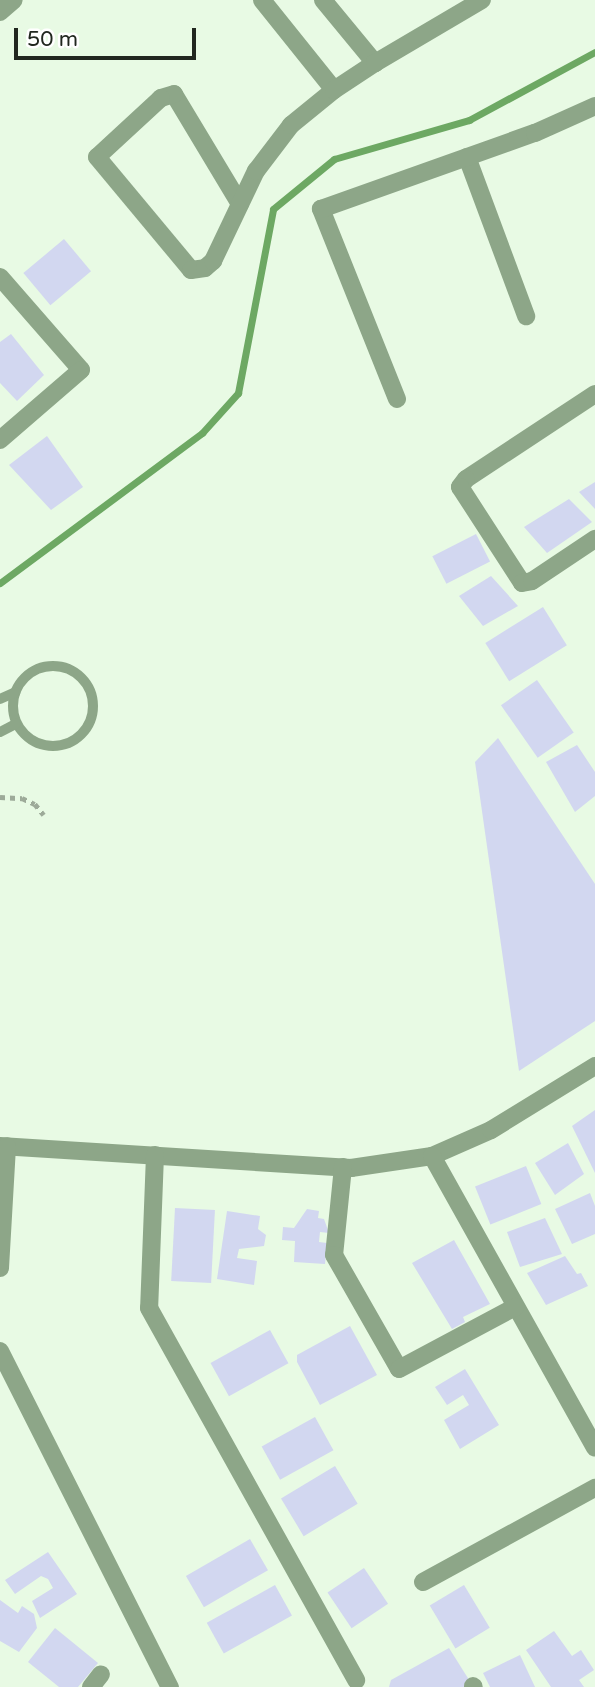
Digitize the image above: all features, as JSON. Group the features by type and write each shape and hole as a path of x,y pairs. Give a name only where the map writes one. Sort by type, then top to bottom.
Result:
{"street":[{"path":"0,12 14,0"},
{"path":"262,0 334,90"},
{"path":"323,0 375,62"},
{"path":"240,204 174,94 161,98 97,157 191,270 205,268 213,261 240,204 274,144 334,90 375,62 482,0"},
{"path":"397,400 321,209 535,134 595,106"},
{"path":"467,158 526,316"},
{"path":"0,277 81,370 0,440"},
{"path":"595,394 466,479 460,487 522,583 532,580 595,539"},
{"path":"0,1268 4,1146 343,1167 432,1156 491,1130 595,1066"},
{"path":"155,1155 149,1308 356,1680"},
{"path":"432,1156 595,1448"},
{"path":"343,1167 334,1255 399,1369 516,1307"},
{"path":"0,1351 170,1687"},
{"path":"423,1582 595,1488"}],"lane":[{"path":"55,666 77,673 91,692 93,703 89,725 73,742 62,746 39,745 29,740 16,724 12,710 16,692 33,671 55,666"},
{"path":"0,699 16,692"},
{"path":"0,733 16,724"}],"path":[{"path":"0,797 22,798 35,804 44,815"}],"building":[{"path":"64,239 91,271 50,305 23,273"},
{"path":"11,334 44,375 17,401 0,383 0,342"},
{"path":"47,436 83,487 51,510 9,465"},
{"path":"595,482 595,509 579,492"},
{"path":"569,499 592,522 547,553 524,527"},
{"path":"476,534 490,562 446,584 432,556"},
{"path":"491,576 518,606 483,626 459,596"},
{"path":"543,607 567,645 509,681 485,643"},
{"path":"537,680 574,732 538,758 501,705"},
{"path":"498,738 595,884 595,1021 519,1071 475,762"},
{"path":"577,745 595,772 595,796 575,812 546,762"},
{"path":"595,1110 595,1173 572,1126"},
{"path":"568,1143 584,1174 555,1195 535,1163"},
{"path":"526,1166 541,1204 490,1225 475,1187"},
{"path":"590,1193 595,1206 595,1234 572,1244 555,1209"},
{"path":"175,1208 215,1210 211,1283 171,1281"},
{"path":"307,1209 319,1211 318,1218 324,1219 329,1233 320,1232 319,1242 327,1243 325,1264 294,1262 295,1241 282,1240 283,1227 294,1228"},
{"path":"227,1211 260,1216 258,1229 266,1235 264,1246 239,1249 237,1258 257,1261 254,1285 217,1279"},
{"path":"545,1218 562,1254 520,1267 507,1232"},
{"path":"454,1240 490,1304 463,1317 465,1322 452,1329 412,1263"},
{"path":"565,1256 577,1274 581,1273 588,1286 546,1305 527,1273"},
{"path":"350,1326 377,1375 320,1405 297,1362 297,1355"},
{"path":"270,1330 288,1363 229,1396 211,1363"},
{"path":"465,1369 499,1425 460,1449 444,1420 469,1405 463,1395 447,1405 435,1387"},
{"path":"315,1417 333,1450 280,1480 262,1447"},
{"path":"335,1466 358,1504 304,1536 281,1498"},
{"path":"250,1539 268,1570 204,1607 186,1576"},
{"path":"48,1552 77,1594 40,1618 32,1601 53,1588 48,1579 41,1576 15,1594 5,1580"},
{"path":"364,1568 388,1604 352,1628 328,1593"},
{"path":"275,1585 292,1616 224,1653 207,1623"},
{"path":"464,1585 490,1628 455,1648 430,1606"},
{"path":"0,1600 18,1613 22,1606 34,1614 37,1628 19,1652 0,1641"},
{"path":"55,1628 98,1663 78,1687 59,1687 28,1662"},
{"path":"554,1631 572,1656 581,1650 594,1670 579,1680 584,1687 551,1687 526,1650"},
{"path":"449,1648 471,1683 466,1687 389,1687 391,1680"},
{"path":"520,1655 535,1687 490,1687 483,1673"}],"waterway":[{"path":"0,583 202,433 238,393 273,209 334,159 469,120 595,52"}]}
